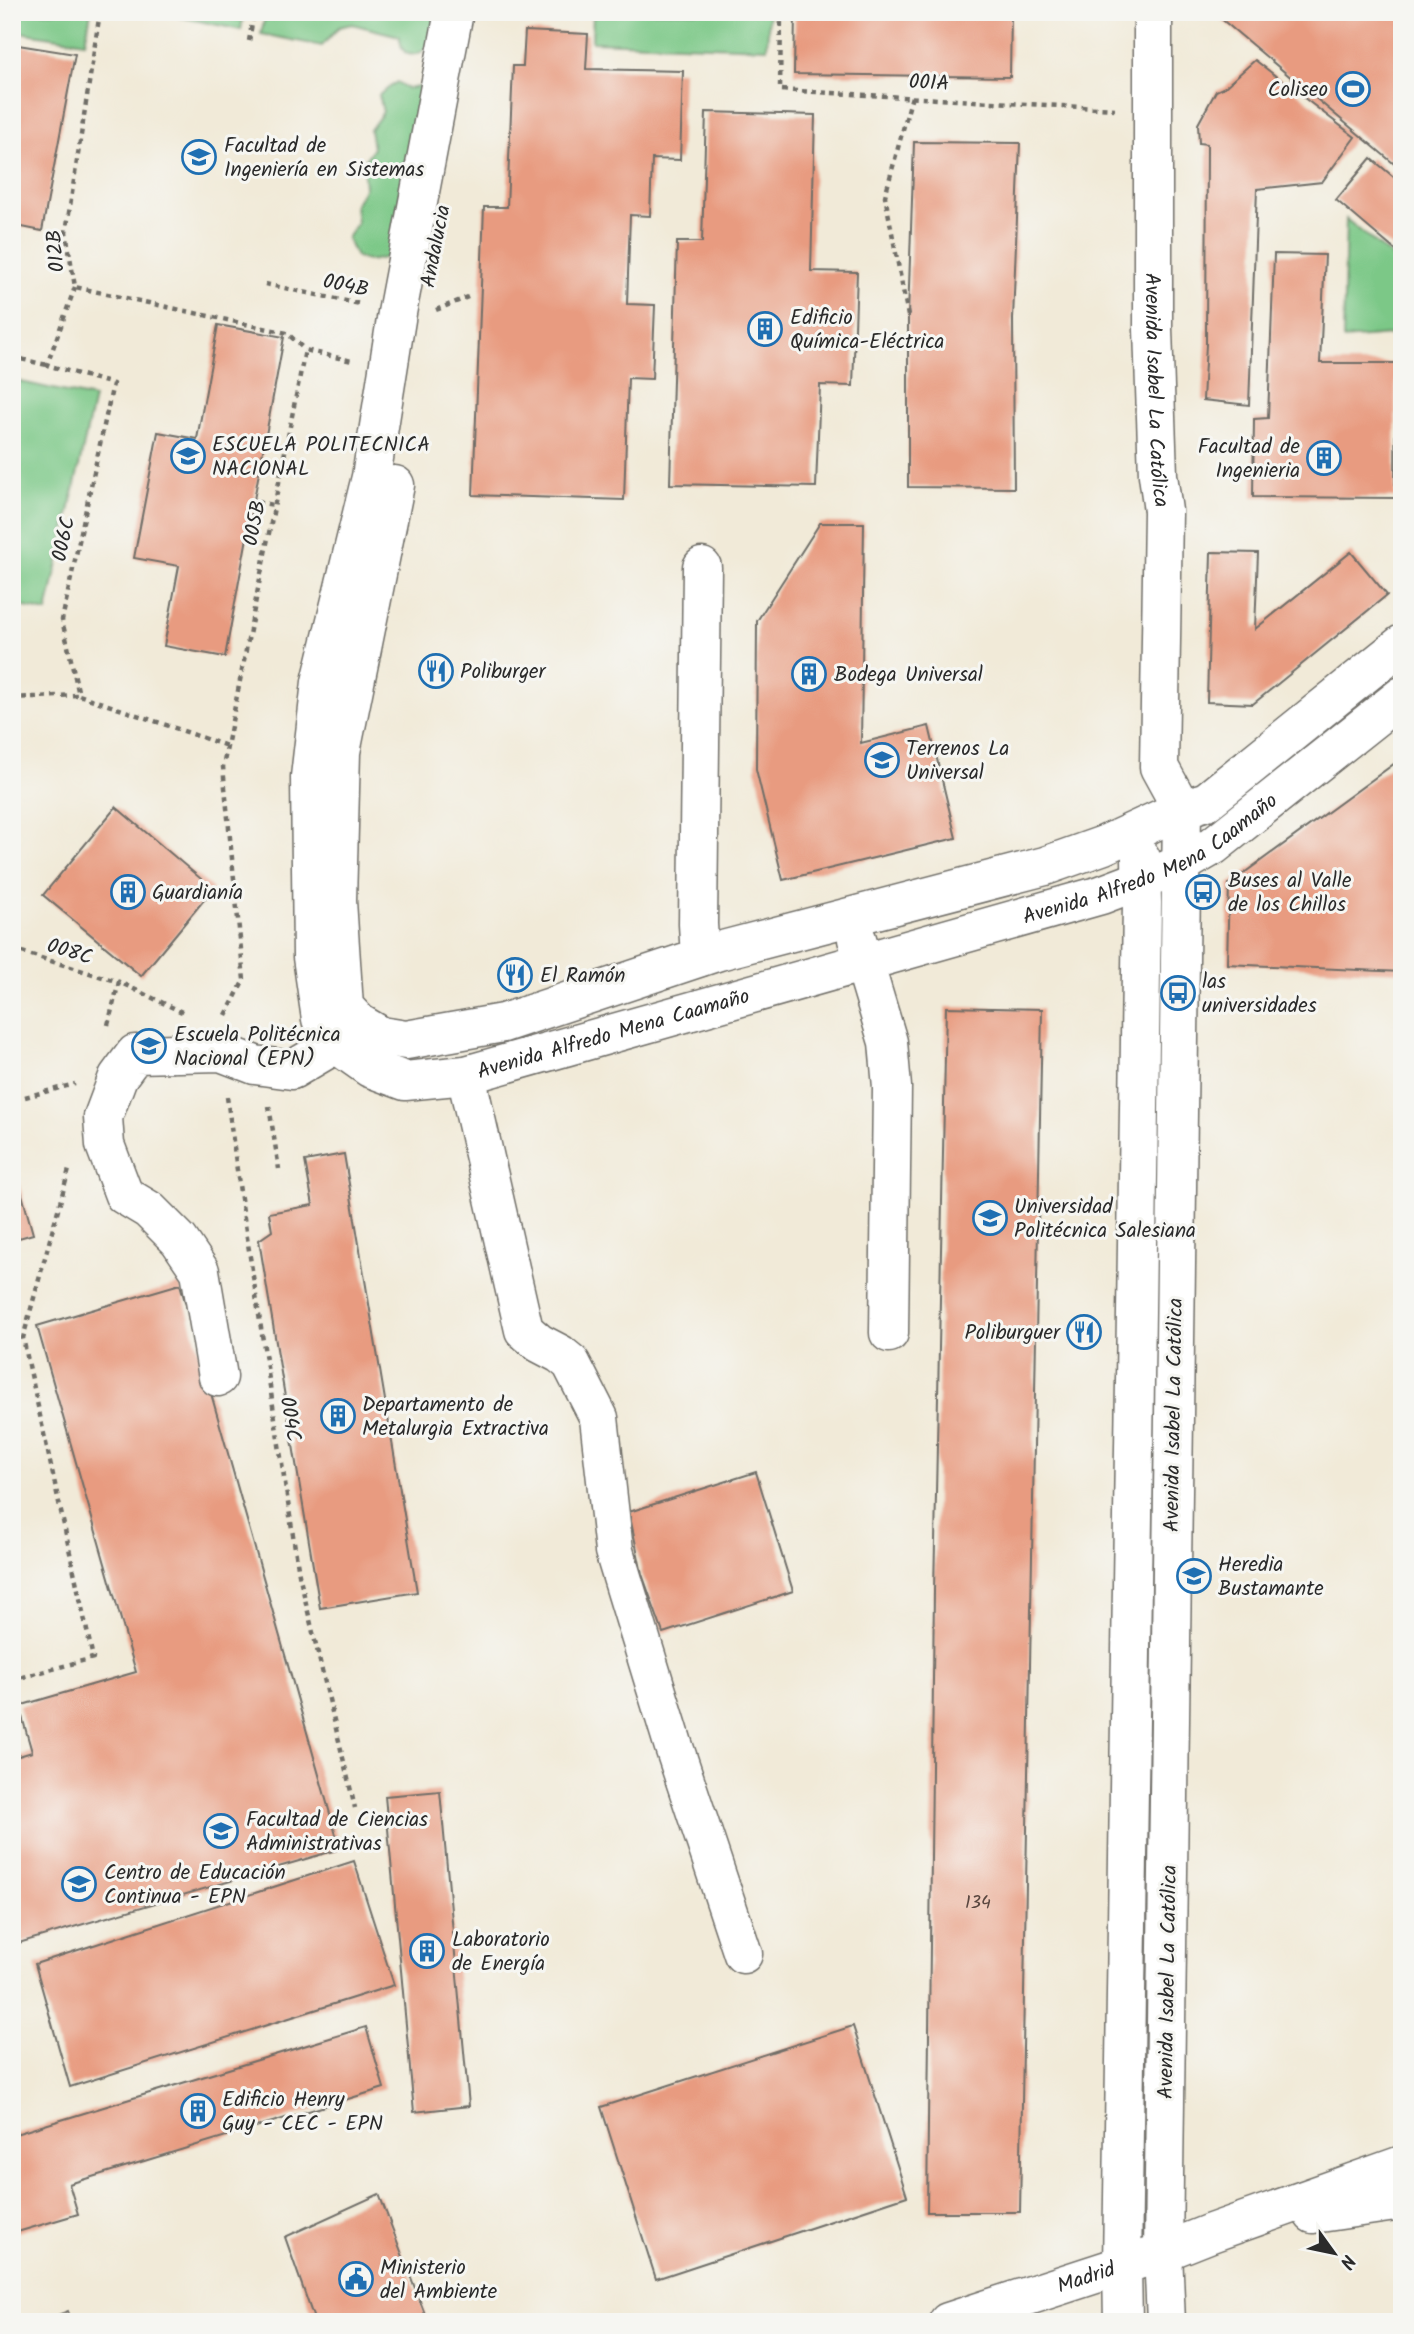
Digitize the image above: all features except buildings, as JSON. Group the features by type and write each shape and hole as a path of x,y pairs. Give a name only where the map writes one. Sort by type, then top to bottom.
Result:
{"street":[{"name":"Andalucia","path":"379,497 454,12"},
{"name":"Andalucia","path":"379,497 387,371 409,315 478,12"},
{"name":"Avenida Isabel La Católica","path":"1153,12 1153,328 1158,475 1163,511 1159,767 1182,809 1164,2252 1166,2322"},
{"name":"Avenida Alfredo Mena Caamaño","path":"379,497 321,682 310,777 312,957 321,1019 336,1044 375,1052 406,1040 503,1023 700,957 1045,866 1104,845 1206,800 1402,644"},
{"name":"Avenida Alfredo Mena Caamaño","path":"379,497 341,752 337,901 344,1007 359,1023 375,1052 405,1081 466,1075 865,964 1092,898 1180,865 1213,846 1402,696"},
{"path":"700,957 698,924 702,567"},
{"name":"Avenida Isabel La Católica","path":"1123,2322 1141,827 1150,781 1159,767"},
{"path":"850,916 888,1042 892,1087 889,1333"},
{"path":"218,1377 200,1271 179,1240 149,1210 124,1195 105,1145 103,1117 118,1077 135,1054 221,1052 255,1065 292,1070 336,1044"},
{"path":"466,1075 524,1330 571,1363 599,1418 614,1551 673,1744 743,1954"},
{"name":"Madrid","path":"948,2322 1164,2252 1402,2165"},
{"name":"Madrid","path":"1224,2228 1402,2201"}],"path":[{"name":"012B","path":"100,12 66,232 75,287 287,332 305,351"},
{"path":"249,41 254,12"},
{"name":"001A","path":"781,12 780,90 1154,112"},
{"path":"908,316 885,196 912,96"},
{"name":"004B","path":"265,284 409,315"},
{"path":"12,357 47,365 75,287"},
{"path":"409,315 468,297"},
{"path":"305,351 387,371"},
{"name":"005B","path":"223,767 305,351"},
{"name":"006C","path":"47,365 113,384 62,620 79,695"},
{"path":"257,502 274,505"},
{"path":"12,698 79,695 227,746"},
{"name":"008C","path":"12,949 119,982"},
{"name":"004C","path":"221,1052 299,1574 355,1808"},
{"path":"25,1097 79,1083"},
{"path":"12,1680 93,1658"}],"green space":[{"path":"12,12 91,12 85,42 12,31"},
{"path":"157,12 244,12 241,30"},
{"path":"266,12 436,12 428,46 417,54 409,54 402,48 399,36 352,24 339,27 322,46 261,34"},
{"path":"593,12 769,12 767,48 592,42"},
{"path":"397,82 408,89 423,86 388,257 370,261 356,257 347,238 357,223 355,205 365,187 363,163 373,148 370,130 383,112 379,95"},
{"path":"1346,219 1402,265 1402,334 1343,339"},
{"path":"12,380 94,398 47,612 12,604"}],"place":[{"name":"Coliseo","path":"1353,89"},
{"name":"Facultad de Ingeniería en Sistemas","path":"199,157"},
{"name":"Edificio Química-Eléctrica","path":"765,329"},
{"name":"ESCUELA POLITECNICA NACIONAL","path":"188,456"},
{"name":"Facultad de Ingenieria","path":"1324,458"},
{"name":"Poliburger","path":"436,671"},
{"name":"Bodega Universal","path":"809,674"},
{"name":"Terrenos La Universal","path":"882,760"},
{"name":"Guardianía","path":"128,892"},
{"name":"Buses al Valle de los Chillos","path":"1203,892"},
{"name":"El Ramón","path":"515,975"},
{"name":"las universidades","path":"1178,993"},
{"name":"Escuela Politécnica Nacional (EPN)","path":"149,1046"},
{"name":"Universidad Politécnica Salesiana","path":"990,1218"},
{"name":"Poliburguer","path":"1084,1332"},
{"name":"Departamento de Metalurgia Extractiva","path":"338,1416"},
{"name":"Heredia Bustamante","path":"1194,1576"},
{"name":"Facultad de Ciencias Administrativas","path":"221,1831"},
{"name":"Centro de Educación Continua - EPN","path":"79,1884"},
{"name":"Laboratorio de Energía","path":"427,1951"},
{"name":"Edificio Henry Guy - CEC - EPN","path":"198,2111"},
{"name":"Ministerio del Ambiente","path":"356,2279"}]}
